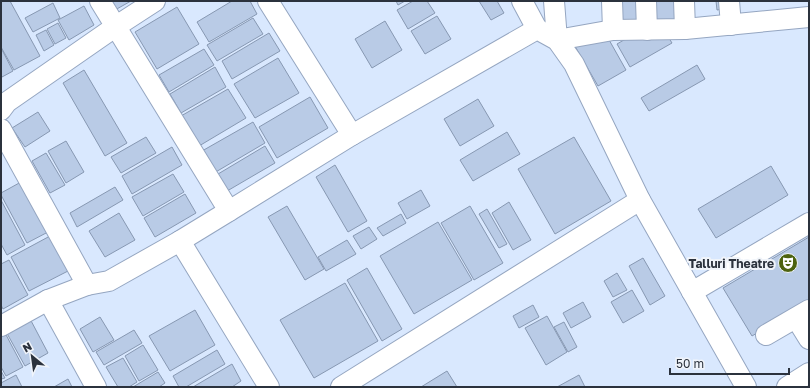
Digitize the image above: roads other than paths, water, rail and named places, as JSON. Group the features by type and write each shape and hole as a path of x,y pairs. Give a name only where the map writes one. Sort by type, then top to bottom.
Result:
{"street":[{"path":"100,1 229,212"},
{"path":"3,102 155,1"},
{"path":"268,1 352,135"},
{"path":"522,1 536,29 557,40 574,64 640,200 746,387"},
{"path":"554,1 557,40"},
{"path":"612,1 613,30"},
{"path":"646,1 647,30"},
{"path":"684,1 685,29"},
{"path":"729,1 731,25"},
{"path":"557,40 613,30 685,29 809,17"},
{"path":"1,326 48,300 86,285 109,281 229,212 352,135 536,29"},
{"path":"1,129 86,285"},
{"path":"341,387 640,200"},
{"path":"692,292 809,223"},
{"path":"180,241 269,387"},
{"path":"48,300 96,387"},
{"path":"766,335 803,314 809,339"},
{"path":"787,387 809,373"}],"place":[{"name":"Talluri Theatre","path":"788,263"}]}
